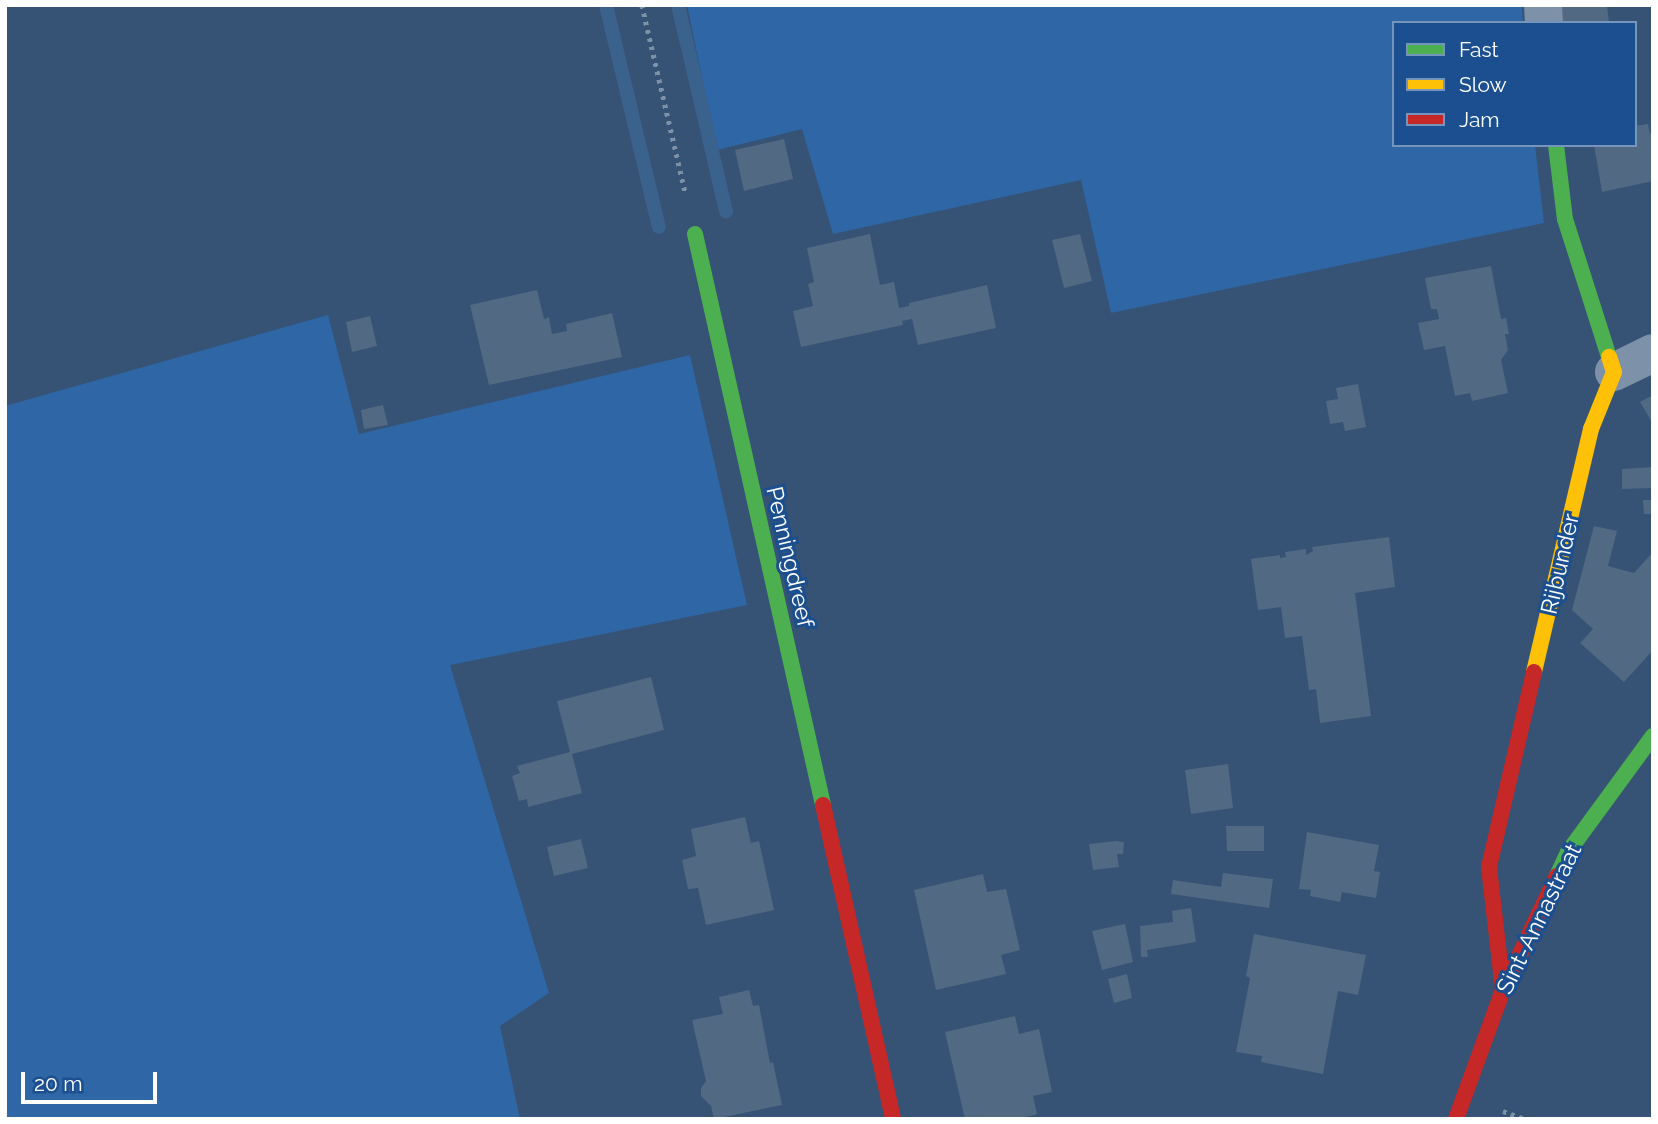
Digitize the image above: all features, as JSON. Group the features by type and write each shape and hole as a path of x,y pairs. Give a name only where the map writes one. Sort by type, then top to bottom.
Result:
{"street":[{"path":"1556,147 1565,219 1614,372 1653,353"},
{"name":"Penningdreef","path":"695,234 893,1119"},
{"name":"Rijbunder","path":"1503,990 1489,867 1591,429 1614,372"},
{"name":"Sint-Annastraat","path":"1456,1119 1503,990 1568,852 1653,736"}],"path":[{"path":"642,5 695,234"}],"shaded area":[{"path":"687,5 1522,5 1523,21 1392,21 1392,147 1535,147 1544,223 1111,313 1081,180 833,234 802,129 717,150"},
{"path":"328,315 359,434 690,355 747,605 450,665 549,993 500,1026 520,1119 5,1119 5,406"}],"building":[{"path":"1558,5 1607,5 1609,21 1560,21"},
{"path":"1648,124 1650,134 1653,133 1653,181 1602,192 1594,147 1637,147 1637,126"},
{"path":"784,139 793,179 744,191 735,150"},
{"path":"870,234 880,285 894,282 899,308 909,306 909,303 987,285 996,328 918,345 912,319 902,321 903,325 801,347 793,311 813,306 808,284 814,282 807,248"},
{"path":"1080,234 1092,281 1064,288 1052,240"},
{"path":"1491,266 1501,319 1506,318 1509,334 1505,334 1508,350 1501,360 1508,393 1472,401 1470,393 1455,396 1445,346 1424,350 1418,323 1439,319 1437,309 1431,309 1425,278"},
{"path":"537,290 544,319 549,317 552,334 567,331 566,324 612,313 622,357 489,385 470,305"},
{"path":"370,316 377,346 352,352 346,322"},
{"path":"1358,384 1366,427 1345,431 1343,422 1330,424 1326,401 1338,399 1336,388"},
{"path":"1653,395 1653,424 1640,402"},
{"path":"383,405 388,425 364,429 361,410"},
{"path":"1653,467 1653,488 1622,489 1622,469"},
{"path":"1643,500 1653,500 1653,514 1644,514"},
{"path":"1594,526 1617,531 1608,566 1634,573 1653,552 1653,650 1624,682 1580,643 1593,629 1572,610"},
{"path":"1389,537 1395,587 1355,593 1371,716 1320,723 1316,689 1309,690 1302,636 1285,638 1281,607 1258,610 1251,559 1280,555 1280,558 1286,557 1285,552 1306,549 1306,555 1313,551 1312,547"},
{"path":"651,677 664,730 572,754 582,793 528,807 527,799 519,801 512,776 520,773 517,766 570,752 557,701"},
{"path":"1228,764 1233,808 1191,814 1185,770"},
{"path":"745,817 751,843 759,841 774,910 706,925 698,888 688,889 682,860 696,856 691,829"},
{"path":"1226,826 1264,826 1264,851 1227,851"},
{"path":"1307,832 1379,845 1374,871 1380,872 1376,898 1342,892 1340,902 1310,896 1311,890 1299,889"},
{"path":"581,839 588,868 554,876 547,847"},
{"path":"1124,842 1123,854 1117,854 1119,867 1093,870 1089,844"},
{"path":"1223,873 1273,879 1269,908 1171,894 1173,880 1221,887"},
{"path":"983,874 987,892 1006,889 1020,950 1001,955 1006,974 936,990 914,890"},
{"path":"1191,908 1196,942 1147,950 1148,957 1141,957 1140,926 1173,922 1172,911"},
{"path":"1125,924 1133,962 1102,970 1092,931"},
{"path":"1254,934 1366,955 1358,995 1338,991 1323,1074 1261,1062 1262,1056 1236,1052 1250,978 1246,976"},
{"path":"1127,974 1132,998 1114,1003 1108,979"},
{"path":"749,990 753,1006 759,1005 770,1063 773,1062 782,1105 714,1119 711,1106 701,1096 701,1088 706,1081 692,1020 723,1014 719,997"},
{"path":"1015,1016 1019,1034 1039,1029 1052,1092 1033,1096 1037,1114 1019,1119 965,1119 945,1032"}],"waterway":[{"path":"606,5 659,227"},
{"path":"678,5 726,211"}],"traffic: fast":[{"path":"1556,147 1565,219 1609,357"},
{"path":"695,234 823,805"},
{"path":"1557,876 1568,852 1653,736"}],"traffic: slow":[{"path":"1534,672 1591,429 1614,372 1609,357"}],"traffic: jam":[{"path":"1503,990 1489,867 1534,672"},
{"path":"823,805 893,1119"},
{"path":"1456,1119 1503,990 1557,876"}]}
